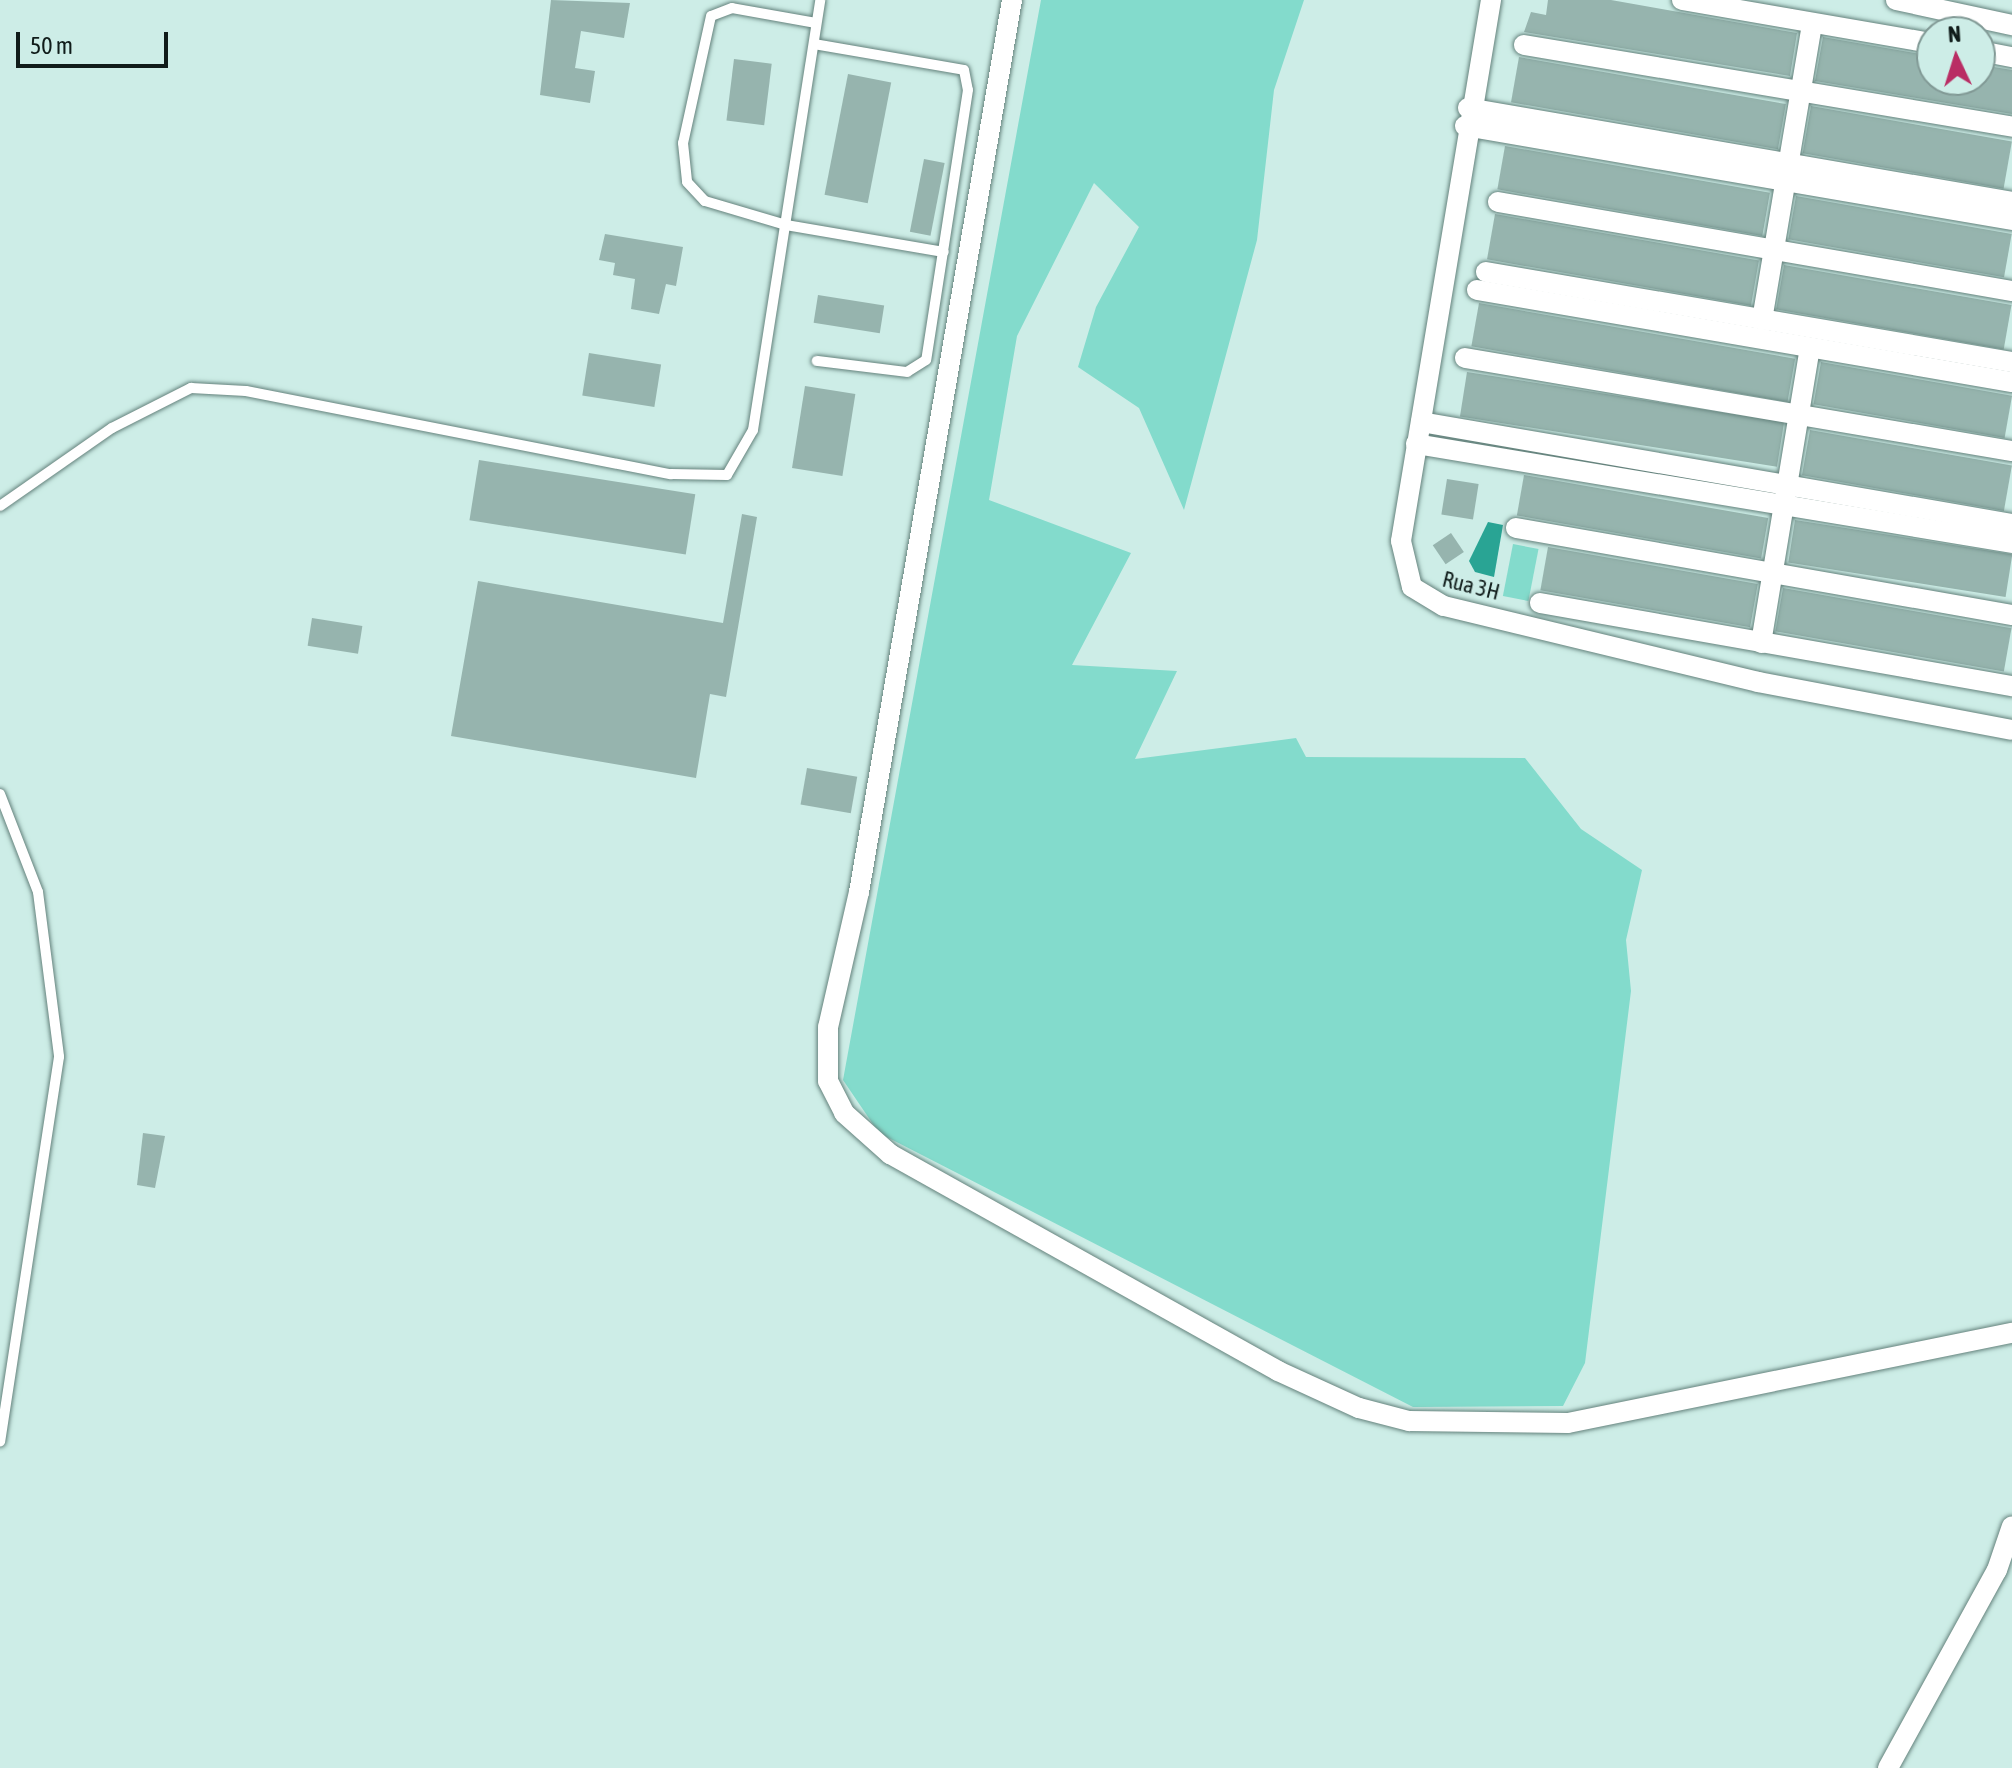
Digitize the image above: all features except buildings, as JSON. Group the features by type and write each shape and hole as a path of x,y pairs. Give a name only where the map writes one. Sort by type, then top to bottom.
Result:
{"street":[{"path":"1012,0 859,892 828,1027 828,1081 844,1113 890,1154 1278,1371 1359,1408 1409,1421 1505,1427 1579,1421 2012,1333"},
{"name":"Rua 3H","path":"1491,0 1466,117 1416,444 1402,560 1412,587 1426,599 1758,682 2012,730"},
{"path":"1682,0 1916,40"},
{"path":"1896,0 2012,25"},
{"path":"1762,320 1812,23"},
{"path":"1524,45 2012,127"},
{"path":"1466,117 1789,172 2012,202"},
{"path":"1789,172 2012,220"},
{"path":"1498,202 2012,291"},
{"path":"2012,362 1762,320 1481,281 1810,348 2012,382"},
{"path":"1761,643 1810,348"},
{"path":"1465,358 2012,451"},
{"path":"1421,422 1786,494 2012,543"},
{"path":"1416,444 2012,524"},
{"path":"1516,528 2012,615"},
{"path":"1540,603 2012,686"},
{"path":"1888,1768 1997,1570 2012,1526"}],"lane":[{"path":"0,506 112,428 191,388 246,391 671,474 727,475 753,430 820,0"},
{"path":"816,23 717,9 683,143 687,182 705,201 786,225 944,252"},
{"path":"814,44 964,70 968,90 944,252 919,367 817,361"},
{"path":"0,794 38,892 59,1057 4,1372 0,1442"}],"shaded area":[{"path":"1041,0 1304,0 1274,90 1257,240 1184,510 1139,408 1078,367 1096,307 1139,227 1094,183 1017,336 989,500 1131,553 1072,665 1177,671 1135,759 1296,738 1306,757 1525,758 1581,829 1642,870 1626,940 1631,991 1585,1363 1563,1406 1413,1407 879,1133 843,1080"},
{"path":"1488,522 1503,525 1494,577 1475,572 1469,561"},
{"path":"1513,544 1539,549 1528,601 1503,596"}]}
